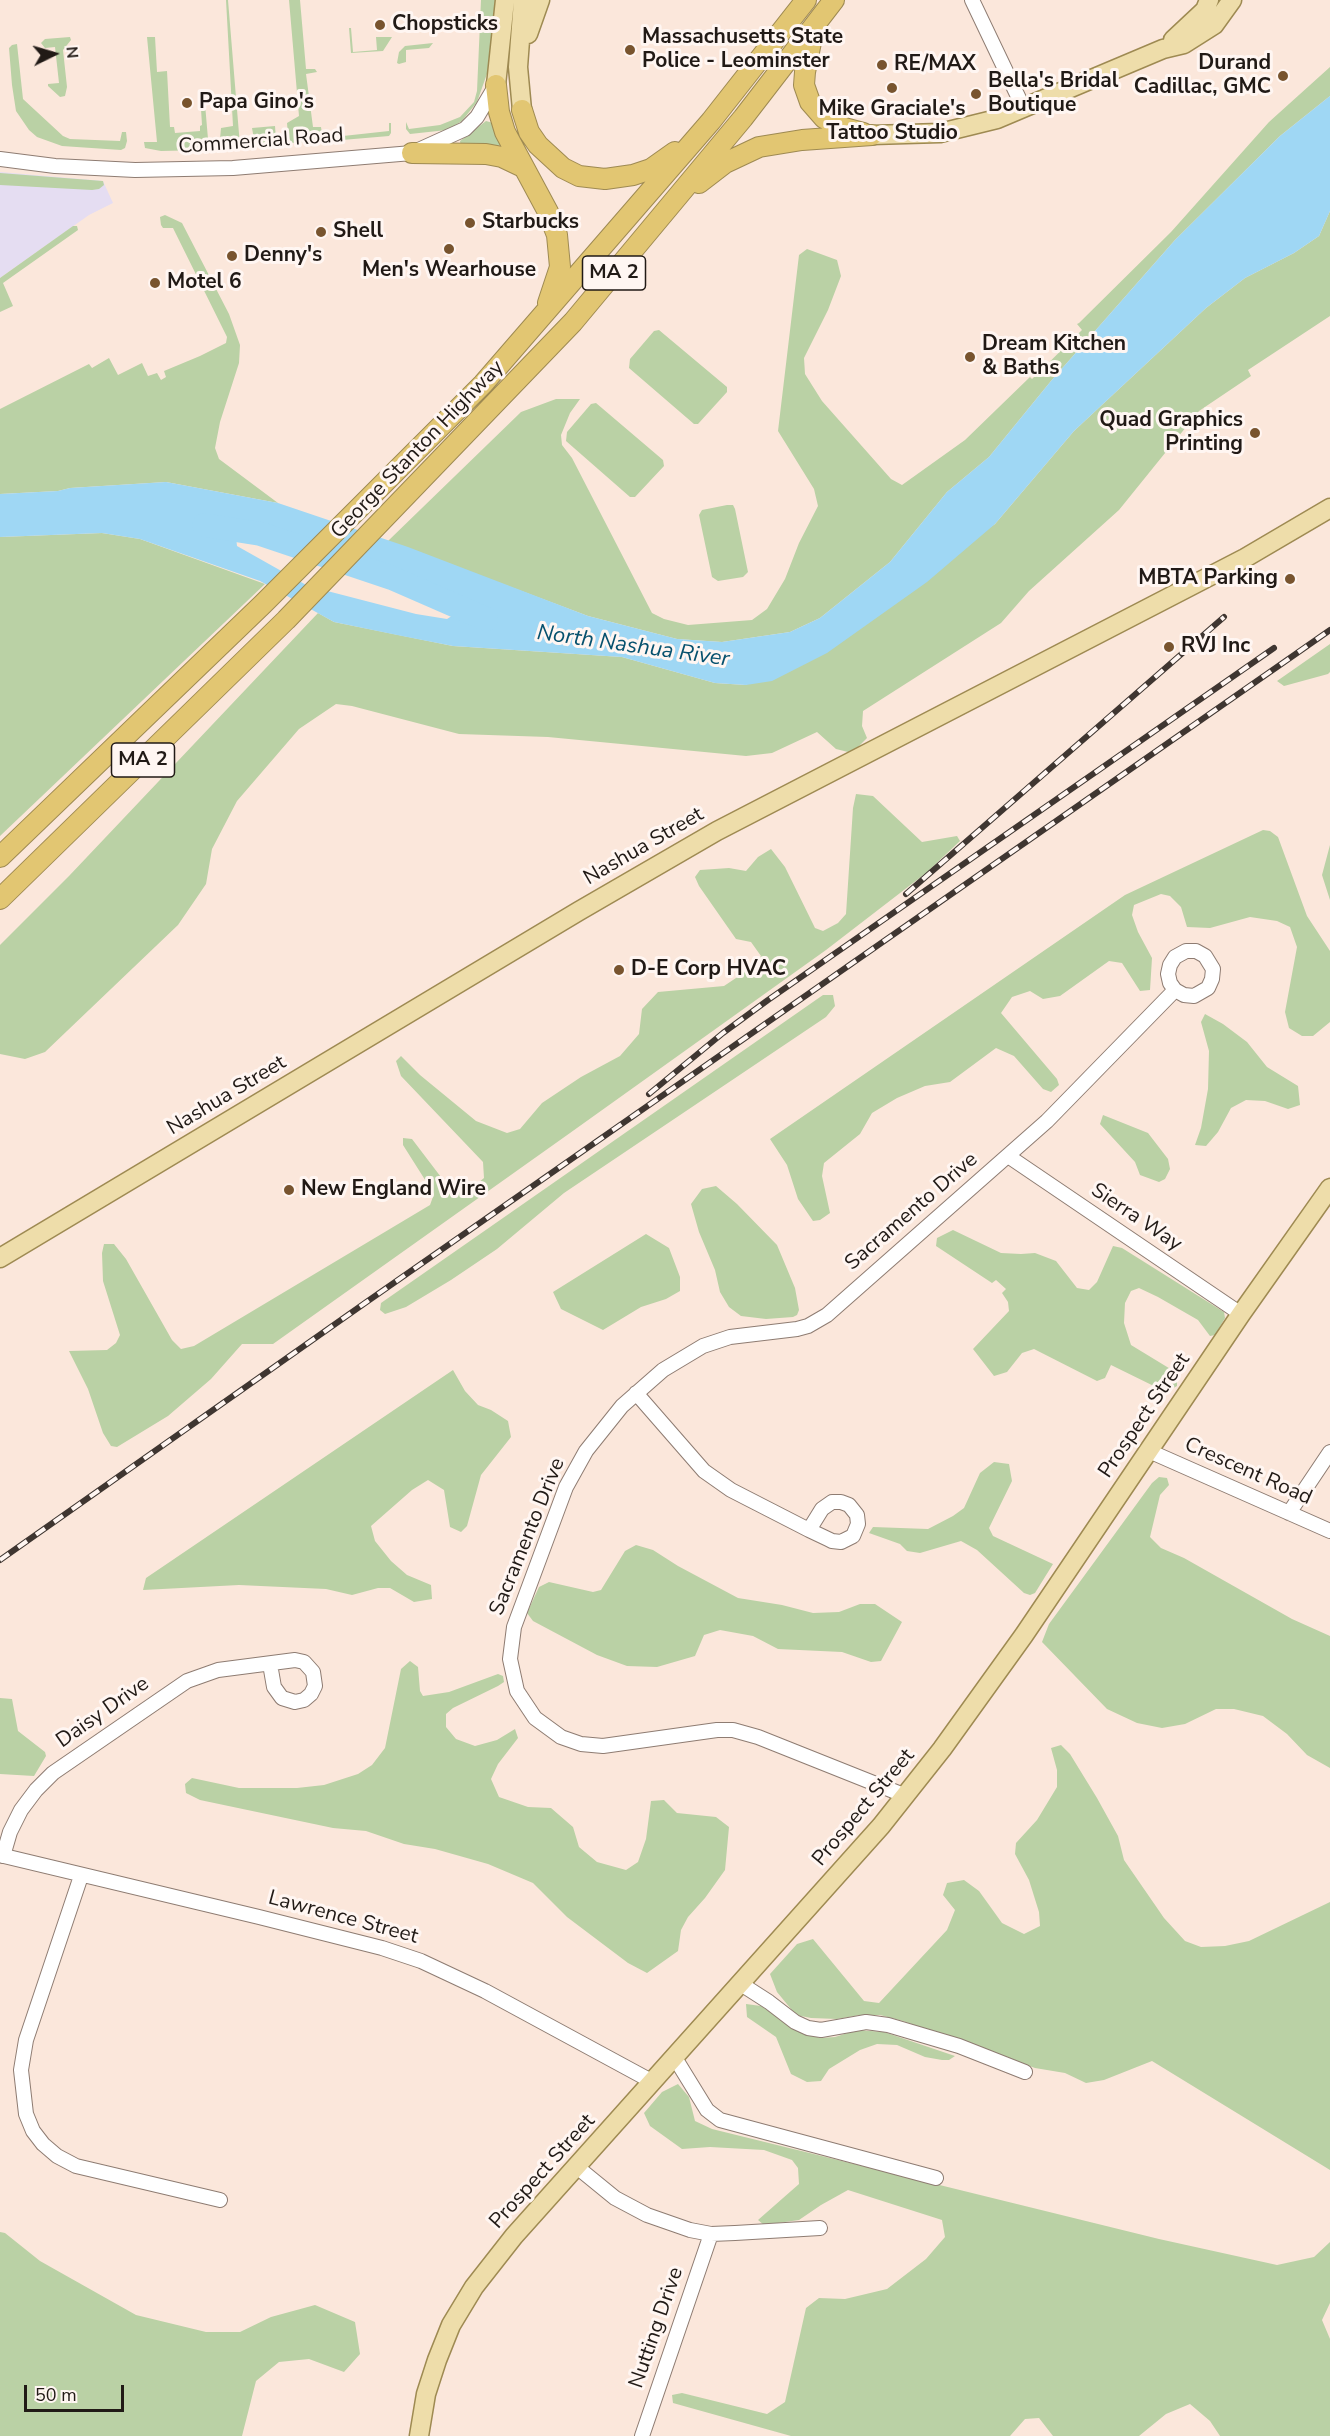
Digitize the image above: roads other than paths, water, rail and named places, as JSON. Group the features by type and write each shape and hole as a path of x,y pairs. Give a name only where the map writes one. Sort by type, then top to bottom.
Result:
{"highway":[{"name":"George Stanton Highway","path":"0,857 263,604 483,384 711,121 806,0"},
{"name":"George Stanton Highway","path":"0,899 376,530 573,322 671,204 834,0"},
{"path":"816,24 804,85 810,102 819,114 831,122 872,135"},
{"path":"496,85 497,104 503,126 552,220 560,249 559,273 541,319"},
{"path":"522,110 529,132 538,145 563,168 579,176 594,179 620,177 651,169 711,121"},
{"path":"671,204 725,163 759,147 802,140 872,135"},
{"path":"412,153 486,154 502,157 524,167"}],"main road":[{"path":"496,85 505,0"},
{"path":"522,110 518,67 523,0"},
{"path":"518,67 540,0"},
{"path":"1163,49 1190,26 1205,10 1209,0"},
{"path":"872,135 911,135 960,129 1024,109 1163,49 1184,44 1214,25 1232,0"},
{"name":"Nashua Street","path":"0,1258 579,911 717,831 1229,567 1330,508"},
{"name":"Prospect Street","path":"419,2436 426,2394 433,2372 461,2306 514,2236 741,1984 906,1796 990,1684 1241,1314 1330,1188"}],"street":[{"path":"972,0 1024,109"},
{"name":"Commercial Road","path":"0,159 55,166 135,170 233,168 412,153 465,129 477,117 496,85"},
{"name":"Sacramento Drive","path":"906,1796 746,1733 717,1730 592,1746 561,1737 542,1725 528,1710 517,1691 511,1670 510,1648 514,1627 566,1487 576,1467 609,1420 636,1393 663,1370 703,1346 730,1337 797,1329 818,1321 1008,1156 1077,1092 1175,990"},
{"name":"Sierra Way","path":"1008,1156 1241,1314"},
{"path":"636,1393 704,1472 731,1490 809,1530"},
{"name":"Crescent Road","path":"1149,1451 1330,1531"},
{"path":"1289,1513 1330,1452"},
{"name":"Daisy Drive","path":"2,1855 21,1810 53,1773 187,1681 218,1670 270,1664"},
{"name":"Lawrence Street","path":"2,1855 382,1948 421,1961 514,2006 652,2082"},
{"path":"81,1876 26,2040 21,2070 26,2114 33,2131 57,2156 76,2166 220,2200"},
{"path":"741,1984 795,2022 808,2028 821,2030 866,2022 888,2025 959,2046 1025,2072"},
{"path":"675,2058 707,2110 720,2120 936,2178"},
{"path":"577,2167 615,2198 671,2225 711,2234 819,2228"},
{"name":"Nutting Drive","path":"642,2436 711,2234"}],"water":[{"path":"1330,96 1330,211 1319,236 1294,253 1245,278 1206,308 1074,431 995,524 927,582 827,653 772,681 746,685 715,683 622,657 453,646 334,622 260,581 140,539 102,533 0,537 0,494 166,482 278,503 408,547 588,616 677,639 722,642 790,632 820,618 890,562 947,492 989,457 1051,381 1175,240 1280,136","holes":["235,527 263,529 341,549 443,589 454,598 458,612 447,619 416,614 308,586 237,546"]}],"waterway":[{"name":"North Nashua River","path":"204,525 261,534 392,578 486,619"}],"railway":[{"path":"906,894 1224,617"},
{"path":"0,1560 1330,630"},
{"path":"649,1094 723,1033 768,1000 1274,648"}],"place":[{"name":"Chopsticks","path":"380,25"},
{"name":"Massachusetts State Police - Leominster","path":"630,50"},
{"name":"RE/MAX","path":"882,65"},
{"name":"Durand Cadillac, GMC","path":"1283,76"},
{"name":"Mike Graciale's Tattoo Studio","path":"892,88"},
{"name":"Bella's Bridal Boutique","path":"976,94"},
{"name":"Papa Gino's","path":"187,103"},
{"name":"Starbucks","path":"470,223"},
{"name":"Shell","path":"321,232"},
{"name":"Men's Wearhouse","path":"449,249"},
{"name":"Denny's","path":"232,256"},
{"name":"Motel 6","path":"155,283"},
{"name":"Dream Kitchen & Baths","path":"970,357"},
{"name":"Quad Graphics Printing","path":"1255,433"},
{"name":"MBTA Parking","path":"1290,579"},
{"name":"RVJ Inc","path":"1169,647"},
{"name":"D-E Corp HVAC","path":"619,970"},
{"name":"New England Wire","path":"289,1190"}]}
